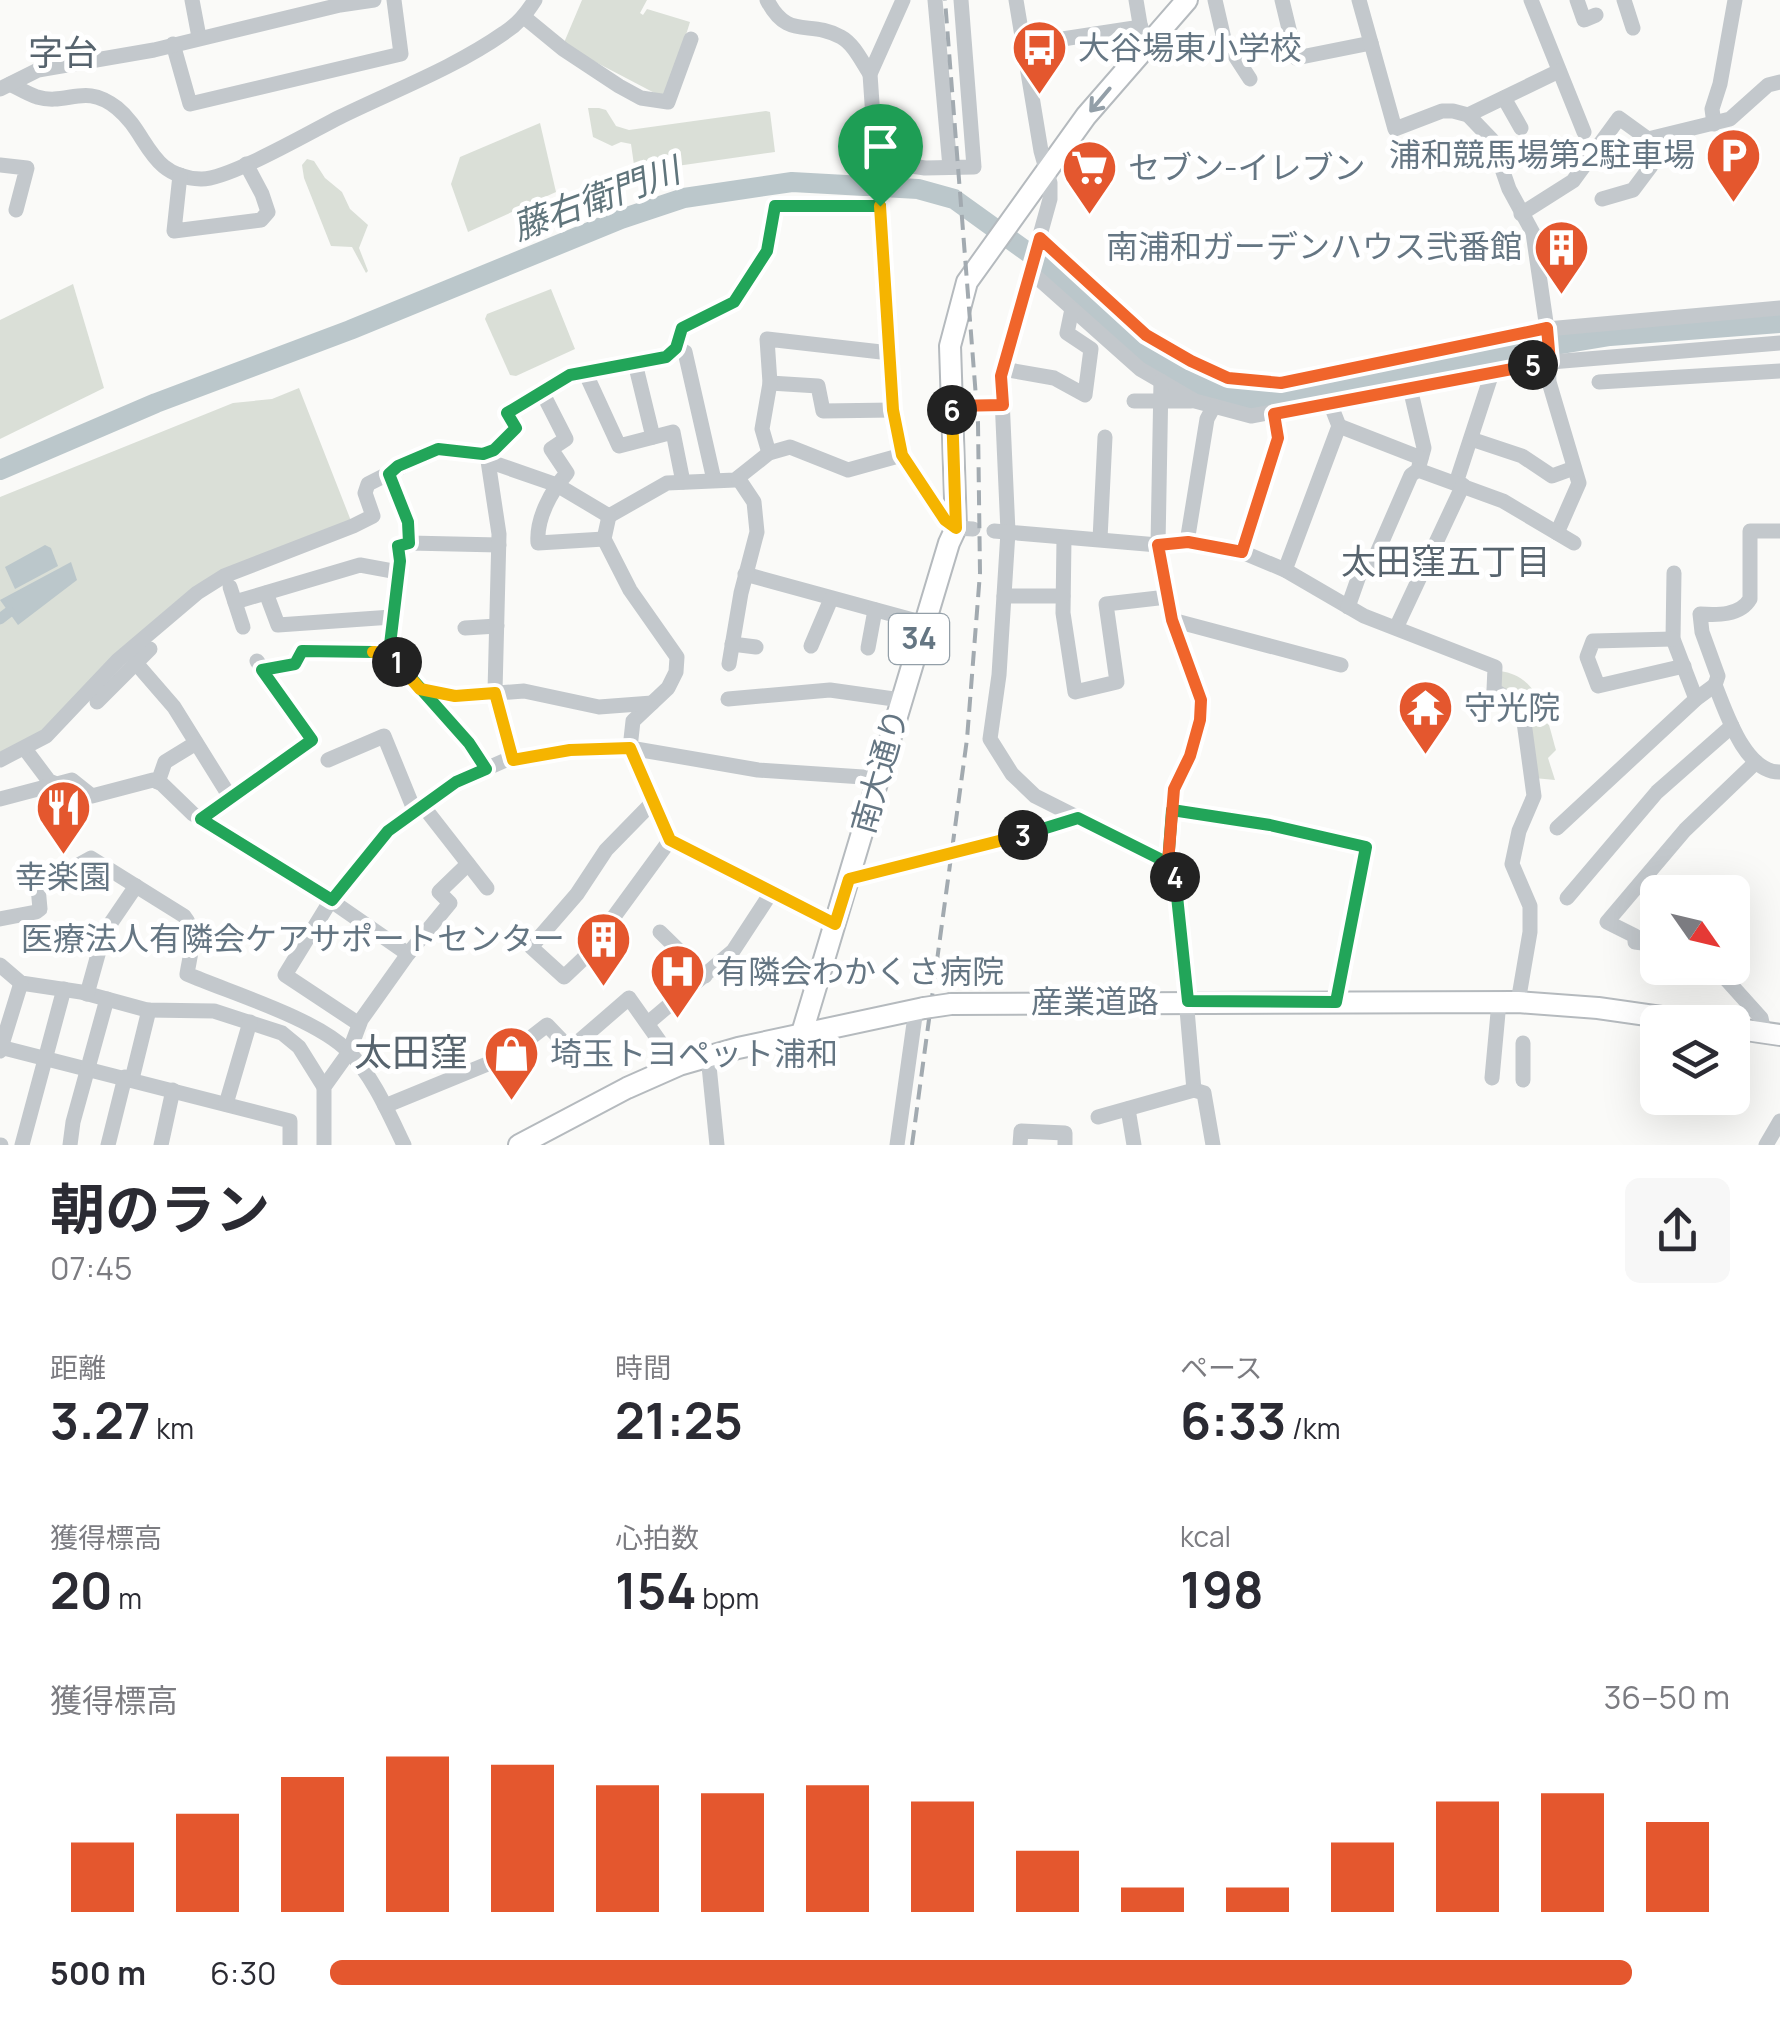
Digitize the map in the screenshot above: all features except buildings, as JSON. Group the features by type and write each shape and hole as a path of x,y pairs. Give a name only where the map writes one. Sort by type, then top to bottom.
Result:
{"main road":[{"name":"34","path":"1047,172 1144,36 1186,0"},
{"name":"南大通り","path":"802,1034 924,623 965,528 952,406 950,346 954,322 967,282 1047,172"},
{"name":"産業道路","path":"520,1145 677,1066 802,1034 951,1004 1509,1002 1640,1014"}],"street":[{"path":"192,0 200,37"},
{"path":"5,86 38,70 174,44 340,4 374,0"},
{"path":"174,44 190,104 401,54 394,0"},
{"path":"5,86 38,98 76,94 98,97 119,110 150,156 180,175 204,180 246,164 504,34 524,17 534,0"},
{"path":"768,0 776,17 789,26 824,30 844,38 870,74"},
{"path":"903,0 870,74 893,410 902,455 945,520 965,528"},
{"path":"935,0 950,166"},
{"path":"878,166 974,166 962,0"},
{"path":"1016,0 1050,198 1003,369 1004,596 990,739 1012,774 1035,796 1168,863 1175,872 1199,1092 1212,1145"},
{"path":"1023,45 1144,36 1136,0"},
{"path":"1214,0 1224,39 1250,79"},
{"path":"1282,0 1296,58 1371,43"},
{"path":"1359,0 1395,129 1442,110 1468,115 1492,140 1509,190 1532,233 1547,331 1549,382 1580,483 1557,533"},
{"path":"1531,0 1584,132"},
{"path":"1577,0 1584,20 1596,14"},
{"path":"1624,0 1633,28"},
{"path":"1714,124 1712,110 1735,0"},
{"path":"524,17 619,86 641,98 668,102 691,39"},
{"path":"1468,115 1560,71"},
{"path":"1648,139 1730,119 1768,85 1780,82"},
{"path":"1504,98 1522,128"},
{"path":"1521,214 1574,182 1620,118 1648,139 1651,166 1634,190 1602,200"},
{"path":"0,164 28,168 16,210"},
{"path":"180,175 174,231 261,220 268,212 246,164"},
{"path":"486,458 516,428 507,413 541,390 570,375 666,357 676,348 682,328 734,302 767,251 775,206 880,203"},
{"path":"1039,241 1146,335 1228,378 1281,383 1547,331 1780,308"},
{"path":"1031,270 1140,369 1196,400 1251,416 1550,360 1780,343"},
{"path":"1003,369 1054,378 1085,395 1092,350 1067,333 1072,309"},
{"path":"770,453 762,430 770,383 766,339 890,353"},
{"path":"676,348 685,352 714,480"},
{"path":"635,363 653,437"},
{"path":"1599,382 1780,371"},
{"path":"585,372 619,446 673,432 683,482"},
{"path":"1396,628 1460,484 1492,373"},
{"path":"1161,381 1158,545 1172,620 1201,700 1190,756 1174,789 1168,863"},
{"path":"770,383 818,386 822,411 893,410"},
{"path":"1348,607 1360,572 1370,569 1411,474 1420,464 1424,448 1410,388"},
{"path":"541,390 566,439 551,449 567,473 557,485 537,529 538,543 604,539"},
{"path":"1134,401 1196,400"},
{"path":"1285,570 1339,426 1330,403"},
{"path":"952,406 1003,405"},
{"path":"1188,542 1207,419 1214,406"},
{"path":"1242,552 1278,438 1274,414"},
{"path":"1339,426 1503,501 1574,543"},
{"path":"1100,539 1105,437"},
{"path":"1470,439 1522,456 1552,476 1574,468"},
{"path":"835,924 670,840 630,748 633,720 668,688 676,672 676,657 630,590 604,539 609,516 667,483 738,478 770,453 790,447 848,470 902,455"},
{"path":"0,760 46,736 118,660 196,593 224,576 373,516 365,493 368,484 438,449 486,458 557,485 609,516"},
{"path":"486,458 499,545 495,693 513,760"},
{"path":"389,474 408,522 409,543"},
{"path":"729,664 745,574 758,532 754,502 738,478"},
{"path":"1557,828 1696,698 1715,685 1718,676 1702,632 1700,614 1723,615 1746,606 1750,599 1750,531 1780,531"},
{"path":"1001,532 1158,545 1188,542 1242,552 1285,570 1348,607 1495,667 1494,690 1516,704 1524,722 1534,796 1519,831 1512,864 1530,906 1530,932 1494,1058 1492,1078"},
{"path":"1064,538 1063,596 1075,692 1118,682 1106,604 1168,597"},
{"path":"486,769 469,743 389,653 398,546 499,545"},
{"path":"243,626 233,594 266,593 360,564 398,572"},
{"path":"1674,573 1673,639 1696,698"},
{"path":"745,574 924,623"},
{"path":"266,593 278,625 392,617"},
{"path":"1004,596 1063,596"},
{"path":"811,646 831,599"},
{"path":"868,648 875,610"},
{"path":"1172,620 1341,664"},
{"path":"465,628 497,626"},
{"path":"1673,639 1593,641 1587,658 1598,686 1684,666"},
{"path":"732,644 756,647"},
{"path":"97,702 150,649"},
{"path":"201,819 312,740 260,666 295,664 302,651 389,653"},
{"path":"135,662 174,708 230,797"},
{"path":"1715,685 1732,726 1756,762 1772,772 1780,772"},
{"path":"420,689 455,696 524,692 599,708 652,703"},
{"path":"728,699 830,690 900,700"},
{"path":"1567,898 1657,792 1732,726"},
{"path":"328,760 384,736 419,809 486,888"},
{"path":"158,782 164,762 196,743"},
{"path":"25,748 54,783"},
{"path":"360,1024 285,975 332,900 388,831 456,782 513,760 570,750 630,748 758,770 878,778"},
{"path":"1647,875 1685,830 1756,762"},
{"path":"0,799 54,783 78,782 92,796 153,780 201,819 332,900 408,954"},
{"path":"652,803 606,850 576,894 531,947 564,977 583,958 670,840"},
{"path":"1172,810 1270,825 1366,847 1336,1002"},
{"path":"849,879 1078,818"},
{"path":"0,920 36,912 40,909 38,887 91,858 190,924 193,935 186,974 289,1016 327,1035 349,1052 385,1106 404,1145"},
{"path":"324,1087 349,1052 360,1024 408,954 450,903 439,892 468,864"},
{"path":"1640,883 1607,922 1640,942"},
{"path":"87,994 104,934 136,886"},
{"path":"648,1023 733,951 771,893"},
{"path":"660,932 705,976"},
{"path":"0,964 21,983 149,1010 214,1011 282,1033 299,1046 324,1087 324,1145"},
{"path":"21,983 0,1048 46,1056 290,1121 290,1145"},
{"path":"1731,985 1772,1034"},
{"path":"22,1145 64,990"},
{"path":"385,1106 508,1056 547,1025 570,1049 629,998 677,1066"},
{"path":"70,1145 72,1122 108,999"},
{"path":"896,1145 920,1008"},
{"path":"108,1145 149,1010"},
{"path":"226,1104 250,1022"},
{"path":"1522,1043 1523,1080"},
{"path":"708,1056 717,1145"},
{"path":"1494,1058 1523,1062"},
{"path":"161,1145 174,1090"},
{"path":"1098,1116 1199,1092"},
{"path":"1128,1109 1134,1145"},
{"path":"1766,1145 1780,1120"},
{"path":"1020,1145 1021,1132 1065,1133 1065,1145"}],"shaded area":[{"path":"582,0 647,0 640,13 643,15 647,9 690,22 666,99 563,45"},
{"path":"588,108 606,110 616,126 629,130 770,112 775,152 635,172 631,144 621,142 612,146 593,137"},
{"path":"540,123 556,192 468,232 451,184 460,157"},
{"path":"307,159 314,161 325,178 342,192 350,209 368,225 359,248 366,273 352,247 331,246 304,178 302,165"},
{"path":"73,284 104,388 0,439 0,320"},
{"path":"551,289 575,349 516,376 510,375 485,319 487,314"},
{"path":"299,388 353,526 224,576 25,749 0,764 0,497 233,403 272,399"},
{"path":"45,545 51,548 58,566 15,589 5,567"},
{"path":"71,562 77,580 18,625 0,600"},
{"path":"1500,671 1524,681 1540,700 1556,750 1548,758 1555,780 1534,778 1528,722 1499,687"}],"waterway":[{"name":"藤右衛門川","path":"0,470 156,403 350,330 621,219 684,198 792,182 918,189 954,199 1051,269 1148,355 1197,385 1250,400 1350,387 1483,357 1610,336 1780,323"},
{"path":"0,619 9,612"}],"railway":[{"path":"912,1145 967,739 980,573 978,423 945,0"}],"place":[{"name":"大谷場東小学校","path":"1039,97"},
{"name":"浦和競馬場第2駐車場","path":"1734,204"},
{"name":"セブン-イレブン","path":"1089,217"},
{"name":"南浦和ガーデンハウス弐番館","path":"1561,296"},
{"name":"守光院","path":"1425,757"},
{"name":"幸楽園","path":"63,857"},
{"name":"医療法人有隣会ケアサポートセンター","path":"604,988"},
{"name":"有隣会わかくさ病院","path":"677,1021"},
{"name":"埼玉トヨペット浦和","path":"511,1103"}],"district":[{"name":"字台","path":"63,53"},
{"name":"太田窪五丁目","path":"1446,562"},
{"name":"太田窪","path":"411,1053"}],"route":[{"path":"880,206 775,206 767,251 734,302 682,328 676,348 666,357 570,375 507,413 516,428 494,450 483,454 438,449 398,466 389,474 409,530 409,543 398,546 400,561 389,653 420,689 469,743 486,769 456,782 388,831 332,900 201,819 312,740 262,670 295,664 302,651 316,649 389,653 420,689 455,696 495,693 513,760 570,750 630,748 670,840 835,924 849,879 1078,818 1168,863 1172,810 1270,825 1366,847 1336,1002 1188,1001 1175,872 1168,863 1172,810 1174,789 1190,756 1201,700 1172,620 1158,545 1188,542 1242,552 1278,438 1274,414 1550,362 1547,328 1281,383 1228,378 1146,335 1040,238 1001,376 1003,405 952,406 956,528 945,520 902,455 893,410 880,206"}]}
